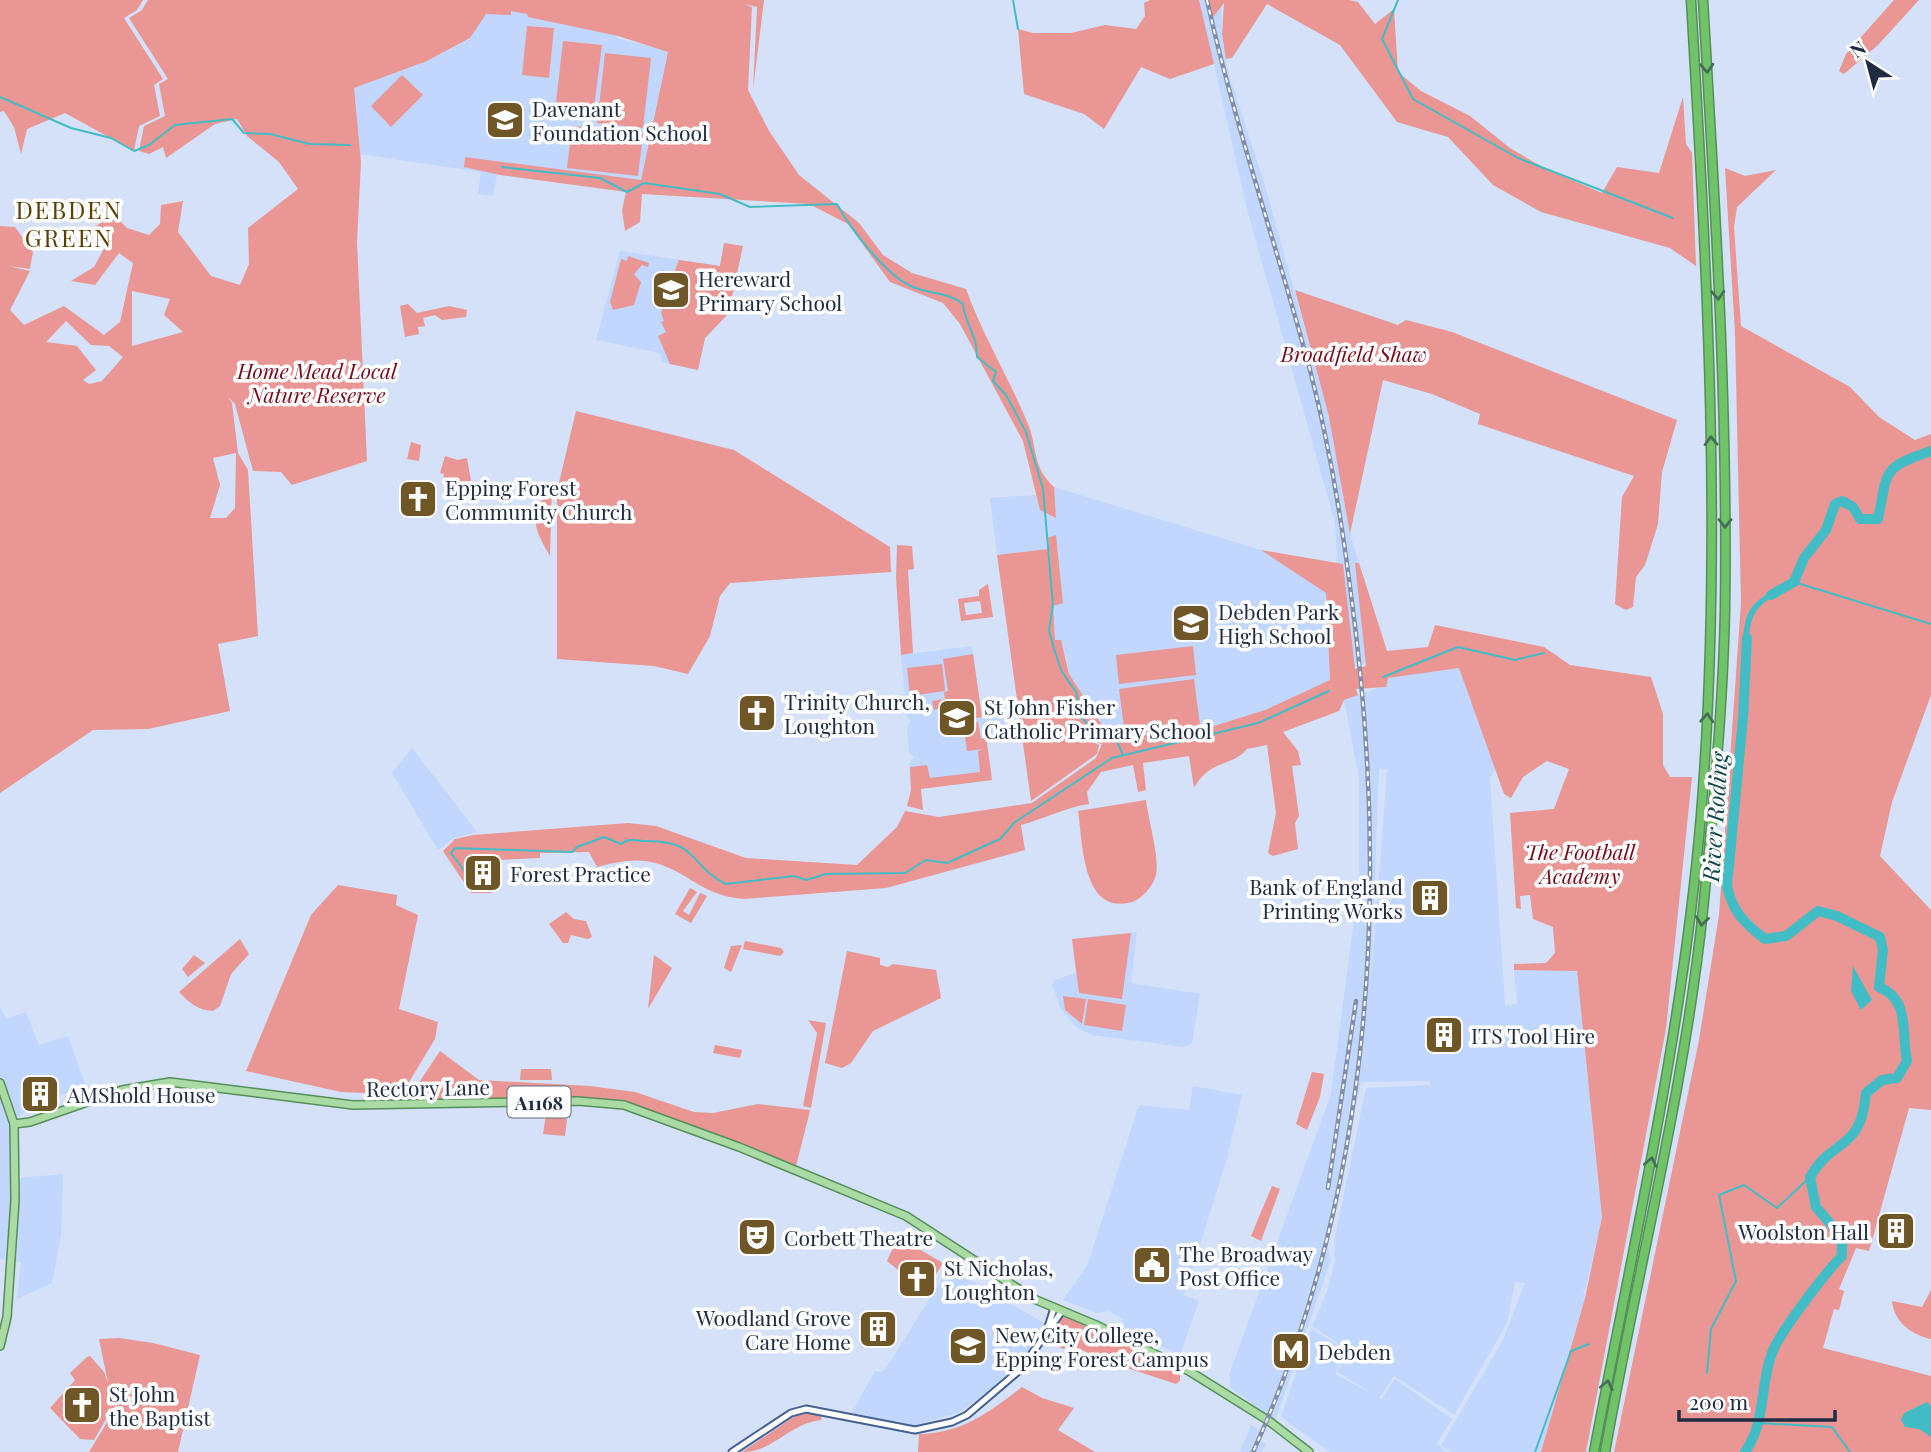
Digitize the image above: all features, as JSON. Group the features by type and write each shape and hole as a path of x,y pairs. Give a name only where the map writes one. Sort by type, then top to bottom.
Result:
{"highway":[{"path":"1594,1452 1667,1075 1690,917 1706,739 1713,487 1691,0"},
{"path":"1605,1452 1685,1038 1703,914 1718,739 1725,613 1725,488 1703,0"}],"main road":[{"path":"0,1083 14,1124 13,1231 7,1317 0,1346"},
{"name":"Rectory Lane","path":"14,1124 30,1122 122,1090 170,1083 228,1088 292,1100 417,1106 578,1101 624,1105 660,1116 906,1216 1020,1290 1058,1310"},
{"name":"A1168","path":"1058,1310 1189,1371 1269,1422 1309,1452"}],"street":[{"path":"732,1452 791,1413 806,1409 915,1430 952,1422 967,1415 1016,1374 1045,1337 1058,1310"}],"shaded area":[{"name":"Davenant Foundation School","path":"491,0 625,0 616,38 668,51 641,180 497,174 493,196 478,194 481,172 360,154 354,87 427,61 470,39"},
{"path":"1192,0 1221,0 1222,35 1229,75 1265,185 1329,417 1350,534 1359,563 1378,659 1335,674 1332,598 1337,555 1335,523 1247,209 1214,64"},
{"name":"Hereward Primary School","path":"724,243 743,246 728,314 705,338 698,370 662,362 660,353 596,340 620,251 720,266"},
{"name":"Debden Park High School","path":"1054,487 1261,550 1326,593 1330,680 1265,710 1201,730 1122,737 1106,731 1069,674 1066,656 1055,640 1053,605 1063,603 1048,538 1048,549 997,555 990,498 1036,495 1040,510 1056,517"},
{"path":"1781,588 1782,592 1764,602 1755,614 1748,649 1742,648 1750,610 1761,598"},
{"name":"St John Fisher Catholic Primary School","path":"972,646 981,711 1003,707 1005,719 1006,729 986,733 992,780 911,790 909,764 914,757 909,753 907,726 911,720 907,717 901,655"},
{"path":"1459,668 1496,769 1490,777 1505,1005 1517,1004 1514,970 1577,971 1602,1217 1586,1288 1583,1289 1585,1298 1541,1452 1452,1452 1441,1446 1503,1340 1525,1283 1515,1282 1507,1323 1454,1415 1394,1376 1379,1398 1382,1399 1395,1379 1452,1419 1437,1443 1446,1452 1330,1452 1281,1417 1311,1329 1348,1351 1335,1374 1377,1396 1337,1372 1350,1351 1312,1326 1327,1292 1335,1261 1334,1242 1366,1088 1430,1085 1430,1081 1361,1082 1327,1243 1331,1260 1275,1421 1231,1388 1229,1375 1331,1094 1359,883 1359,777 1344,700 1381,687 1382,678","holes":["1379,769 1387,770 1371,983"]},
{"path":"412,748 477,832 454,838 438,850 392,773"},
{"path":"1137,932 1131,983 1200,994 1192,1043 1184,1047 1092,1035 1076,1027 1061,1009 1052,985 1054,980 1076,973 1072,939"},
{"path":"1853,966 1872,1000 1861,1010 1851,991"},
{"path":"0,1007 6,1019 26,1012 39,1045 68,1036 86,1087 55,1097 22,1114 10,1125 12,1179 63,1174 61,1235 52,1283 17,1299 21,1262 0,1259"},
{"path":"1193,1086 1242,1095 1226,1162 1184,1295 1199,1301 1180,1355 1125,1329 1123,1319 1108,1311 1097,1313 1063,1300 1087,1266 1139,1105 1189,1110"},
{"name":"New City College, Epping Forest Campus","path":"949,1268 1044,1323 1033,1349 991,1389 960,1412 912,1426 851,1414 875,1371 882,1372 888,1365"},
{"path":"1927,1402 1931,1406 1931,1437 1919,1429 1905,1427 1901,1420 1904,1413"},
{"path":"1251,1425 1264,1433 1260,1440 1266,1444 1262,1452 1240,1452"}],"green space":[{"path":"0,0 143,0 137,10 124,18 163,79 154,85 160,116 139,126 134,151 65,113 27,129 21,154 14,127 4,111 0,112"},
{"name":"Home Mead Local Nature Reserve","path":"148,0 764,0 753,90 757,7 744,4 752,7 748,90 769,131 799,175 859,223 883,255 912,273 966,289 1028,424 1042,472 1054,487 1056,518 1040,510 1023,441 960,324 943,303 890,282 848,224 809,204 642,194 640,222 625,231 622,210 626,192 500,175 464,167 465,157 641,180 668,52 618,36 528,17 527,14 511,11 511,15 486,14 470,38 427,61 354,88 361,162 357,242 367,461 292,485 281,472 253,471 235,404 228,397 232,403 238,453 248,470 258,636 218,644 230,711 148,729 93,730 0,793 0,226 15,227 33,252 30,269 8,266 30,271 10,310 24,325 64,306 104,335 120,322 133,263 119,253 95,285 71,281 94,267 106,245 94,228 112,213 127,228 149,235 160,224 161,205 183,201 178,232 211,276 240,285 249,264 248,228 298,189 279,162 247,136 237,119 215,124 166,158 163,147 149,154 139,151 144,126 165,116 159,84 168,79 129,18 142,10","holes":["132,291 170,299 164,315 183,332 132,346","66,321 91,345 109,346 123,357 102,381 89,384 83,380 96,370 77,346 46,342","236,453 235,508 226,518 210,518 220,485 213,458"]},
{"path":"1150,0 1199,0 1214,64 1170,79 1141,67 1104,129 1084,114 1024,94 1018,29 1033,33 1071,33 1105,25 1136,29 1145,16 1144,3"},
{"path":"1209,0 1349,0 1358,2 1375,24 1394,9 1398,72 1421,91 1470,116 1510,148 1544,168 1602,193 1617,167 1659,173 1683,97 1686,144 1692,153 1696,266 1670,248 1541,212 1493,185 1448,137 1397,122 1340,45 1267,4 1232,58 1226,59 1222,34 1224,3 1211,20"},
{"path":"1894,0 1919,0 1878,45 1844,74 1839,71 1846,54"},
{"path":"527,26 554,28 549,78 522,75"},
{"path":"563,41 602,45 594,108 556,103"},
{"path":"605,53 651,58 643,128 597,123"},
{"path":"402,75 423,95 391,127 371,106"},
{"path":"572,126 643,134 638,176 567,168"},
{"path":"1725,168 1745,176 1776,170 1737,207 1734,227 1741,326 1850,387 1879,417 1915,440 1931,434 1931,695 1892,802 1880,856 1931,910 1931,1110 1909,1108 1869,1251 1856,1248 1839,1289 1844,1291 1839,1310 1834,1309 1823,1348 1931,1376 1931,1452 1614,1452 1699,1040 1719,915 1741,603 1735,333"},
{"path":"724,243 743,246 728,314 705,338 698,370 670,364 658,336 666,332 661,322 664,321 661,313 666,297 673,299 677,280 672,278 679,260 720,266"},
{"path":"628,256 649,263 648,267 642,265 634,274 641,282 634,305 613,310 610,302 621,259 627,261"},
{"name":"Broadfield Shaw","path":"1295,290 1398,325 1406,320 1452,332 1677,420 1662,472 1658,524 1645,565 1636,577 1633,607 1626,610 1615,604 1622,497 1634,476 1478,424 1480,414 1432,394 1383,380 1350,534 1329,417"},
{"path":"408,304 417,313 449,306 467,310 466,317 442,320 435,315 423,318 425,326 418,327 419,334 405,337 400,306"},
{"path":"576,411 734,450 890,547 891,572 730,583 720,596 710,636 688,674 654,666 557,659 557,491"},
{"path":"411,442 421,445 419,461 407,459"},
{"path":"445,456 458,460 467,458 471,481 443,482 444,474 440,473"},
{"path":"552,485 550,556 539,535 536,519 540,504"},
{"name":"The Football Academy","path":"1056,535 1063,603 1053,606 1055,640 1061,640 1069,674 1106,731 1122,737 1201,730 1265,710 1330,680 1326,593 1261,550 1343,564 1355,669 1366,666 1355,563 1359,563 1387,651 1428,647 1435,625 1544,647 1570,665 1651,677 1663,714 1663,765 1670,777 1692,777 1666,1029 1586,1452 1541,1452 1585,1298 1602,1217 1577,971 1514,970 1514,964 1546,963 1555,953 1553,927 1533,919 1530,895 1520,896 1521,909 1516,908 1510,813 1554,809 1569,769 1547,761 1523,777 1511,798 1504,794 1459,668 1388,678 1386,687 1356,689 1358,695 1344,700 1339,711 1283,732 1298,751 1301,765 1292,766 1299,816 1295,823 1298,849 1273,856 1268,853 1276,813 1267,745 1247,749 1235,759 1207,772 1194,788 1189,756 1143,763 1146,790 1138,792 1133,765 1101,772 1087,792 1089,804 1021,825 1025,850 886,888 743,899 719,894 662,865 646,861 597,867 589,852 540,853 540,858 499,860 499,855 475,855 479,881 488,881 492,893 471,893 443,851 455,839 473,835 628,823 656,826 746,858 857,865 897,827 905,811 939,817 1032,803 1096,758 1102,744 1091,741 1099,745 1097,754 1031,801 997,555 1048,549 1051,570 1048,538"},
{"path":"897,545 912,546 914,569 908,570 913,653 901,655 896,577"},
{"path":"988,584 993,617 961,621 958,599 979,596 979,590","holes":["980,601 982,613 966,615 964,603"]},
{"path":"1193,646 1196,675 1119,684 1116,655"},
{"path":"973,654 982,717 959,721 954,718 952,709 939,714 938,709 934,710 932,701 945,699 944,692 948,691 943,659"},
{"path":"942,664 945,691 910,696 907,668"},
{"path":"1194,679 1200,725 1125,735 1119,689"},
{"path":"978,722 981,739 986,736 992,780 921,789 923,810 907,806 911,790 910,767 927,765 930,778 980,772 978,751 983,749 967,751 963,724"},
{"path":"1146,800 1155,849 1155,879 1140,898 1132,902 1116,903 1103,898 1094,888 1088,874 1078,811"},
{"path":"338,885 397,895 396,905 418,915 399,1009 438,1022 435,1039 406,1087 365,1093 341,1092 246,1071 311,915"},
{"path":"690,888 697,892 683,911 689,915 700,893 707,896 691,923 675,914"},
{"path":"566,912 574,919 586,921 592,937 588,939 571,935 568,943 563,943 549,924"},
{"path":"1131,933 1122,999 1079,993 1072,939"},
{"path":"240,939 249,954 231,974 220,1006 213,1011 190,1003 179,992"},
{"path":"745,941 781,948 784,952 780,956 743,949"},
{"path":"742,945 731,972 724,968 731,946"},
{"path":"847,951 880,958 880,965 888,967 893,964 936,970 941,998 873,1031 851,1063 842,1068 825,1063"},
{"path":"194,955 205,963 188,977 182,969"},
{"path":"654,955 672,968 648,1009"},
{"path":"1063,996 1086,999 1082,1024 1065,1010"},
{"path":"1088,999 1126,1005 1122,1031 1084,1025"},
{"path":"808,1020 826,1023 811,1108 803,1106 817,1033"},
{"path":"715,1045 742,1050 740,1058 713,1053"},
{"path":"440,1051 479,1080 590,1086 635,1092 694,1112 713,1113 758,1104 810,1110 796,1166 790,1168 661,1114 624,1103 419,1104 420,1081"},
{"path":"521,1069 551,1069 552,1080 520,1080"},
{"path":"1312,1072 1324,1074 1320,1097 1307,1130 1296,1124"},
{"path":"546,1115 567,1119 565,1136 543,1134"},
{"path":"1272,1186 1280,1189 1261,1241 1251,1236"},
{"path":"898,1237 943,1263 925,1292 887,1261"},
{"path":"1931,1290 1931,1339 1905,1326 1896,1315 1892,1301 1922,1307"},
{"path":"1054,1308 1135,1344 1180,1372 1180,1381 1176,1384 1103,1360 1067,1343 1064,1349 1043,1341"},
{"path":"119,1338 200,1355 178,1452 89,1452 109,1419 110,1412 94,1440 80,1439 50,1408 75,1380 70,1373 87,1357 90,1356 104,1372 108,1383 99,1339"},
{"path":"1022,1387 1042,1398 1074,1408 1058,1430 1095,1452 918,1452 919,1434 962,1426 986,1413"},
{"path":"798,1414 822,1414 821,1420 799,1427 763,1448 742,1452"}],"waterway":[{"path":"1013,0 1018,29"},
{"path":"1398,0 1382,39 1413,99 1518,158 1673,218"},
{"path":"0,97 71,128 111,138 134,151 149,145 175,125 232,119 244,133 270,134 310,144 350,145"},
{"path":"502,167 600,178 627,192 644,183 720,194 750,207 837,204 860,238 892,273 913,287 951,297 963,304 977,357 996,372 993,381 1006,395 1026,432 1043,489 1053,605 1049,630 1062,672 1076,692 1082,718 1101,738 1116,739 1123,755"},
{"name":"River Roding","path":"1771,595 1794,582 1804,558 1826,530 1835,504 1842,501 1853,507 1860,519 1878,519 1889,474 1903,462 1931,451"},
{"path":"1794,582 1931,624"},
{"name":"River Roding","path":"1745,1452 1757,1428 1765,1378 1776,1344 1804,1303 1842,1256 1842,1237 1816,1207 1810,1177 1819,1164 1852,1135 1863,1112 1866,1093 1882,1080 1897,1078 1907,1061 1900,1009 1896,1000 1879,987 1883,950 1880,937 1837,916 1818,911 1786,936 1765,939 1751,928 1732,903 1727,886 1743,718 1747,638"},
{"path":"1383,677 1458,647 1515,660 1544,653"},
{"path":"472,889 466,873 451,853 455,848 572,852 577,847 604,837 621,844 634,840 676,845 686,850 714,877 726,884 794,876 806,880 826,874 905,873 926,860 947,863 1000,839 1015,822 1112,758 1258,723 1329,691"},
{"path":"1707,1373 1711,1329 1736,1281 1719,1195 1744,1185 1777,1208 1810,1177"},
{"path":"1535,1452 1571,1351 1589,1344"},
{"path":"1759,1423 1832,1427 1850,1452"}],"railway":[{"path":"1207,0 1230,94 1311,374 1329,453 1350,587 1362,696 1369,806 1369,917 1363,1027 1348,1136 1326,1244 1294,1349 1253,1452"},
{"path":"1328,1188 1356,1001"}],"place":[{"name":"Davenant Foundation School","path":"505,120"},
{"name":"Hereward Primary School","path":"671,290"},
{"name":"Epping Forest Community Church","path":"418,499"},
{"name":"Debden Park High School","path":"1191,623"},
{"name":"Trinity Church, Loughton","path":"757,713"},
{"name":"St John Fisher Catholic Primary School","path":"957,718"},
{"name":"Forest Practice","path":"483,873"},
{"name":"Bank of England Printing Works","path":"1430,898"},
{"name":"ITS Tool Hire","path":"1444,1035"},
{"name":"AMShold House","path":"40,1094"},
{"name":"Woolston Hall","path":"1896,1231"},
{"name":"Corbett Theatre","path":"757,1237"},
{"name":"The Broadway Post Office","path":"1152,1265"},
{"name":"St Nicholas, Loughton","path":"917,1279"},
{"name":"Woodland Grove Care Home","path":"878,1329"},
{"name":"New City College, Epping Forest Campus","path":"968,1346"},
{"name":"Debden","path":"1291,1351"},
{"name":"St John the Baptist","path":"82,1405"}],"district":[{"name":"DEBDEN GREEN","path":"69,223"}]}
